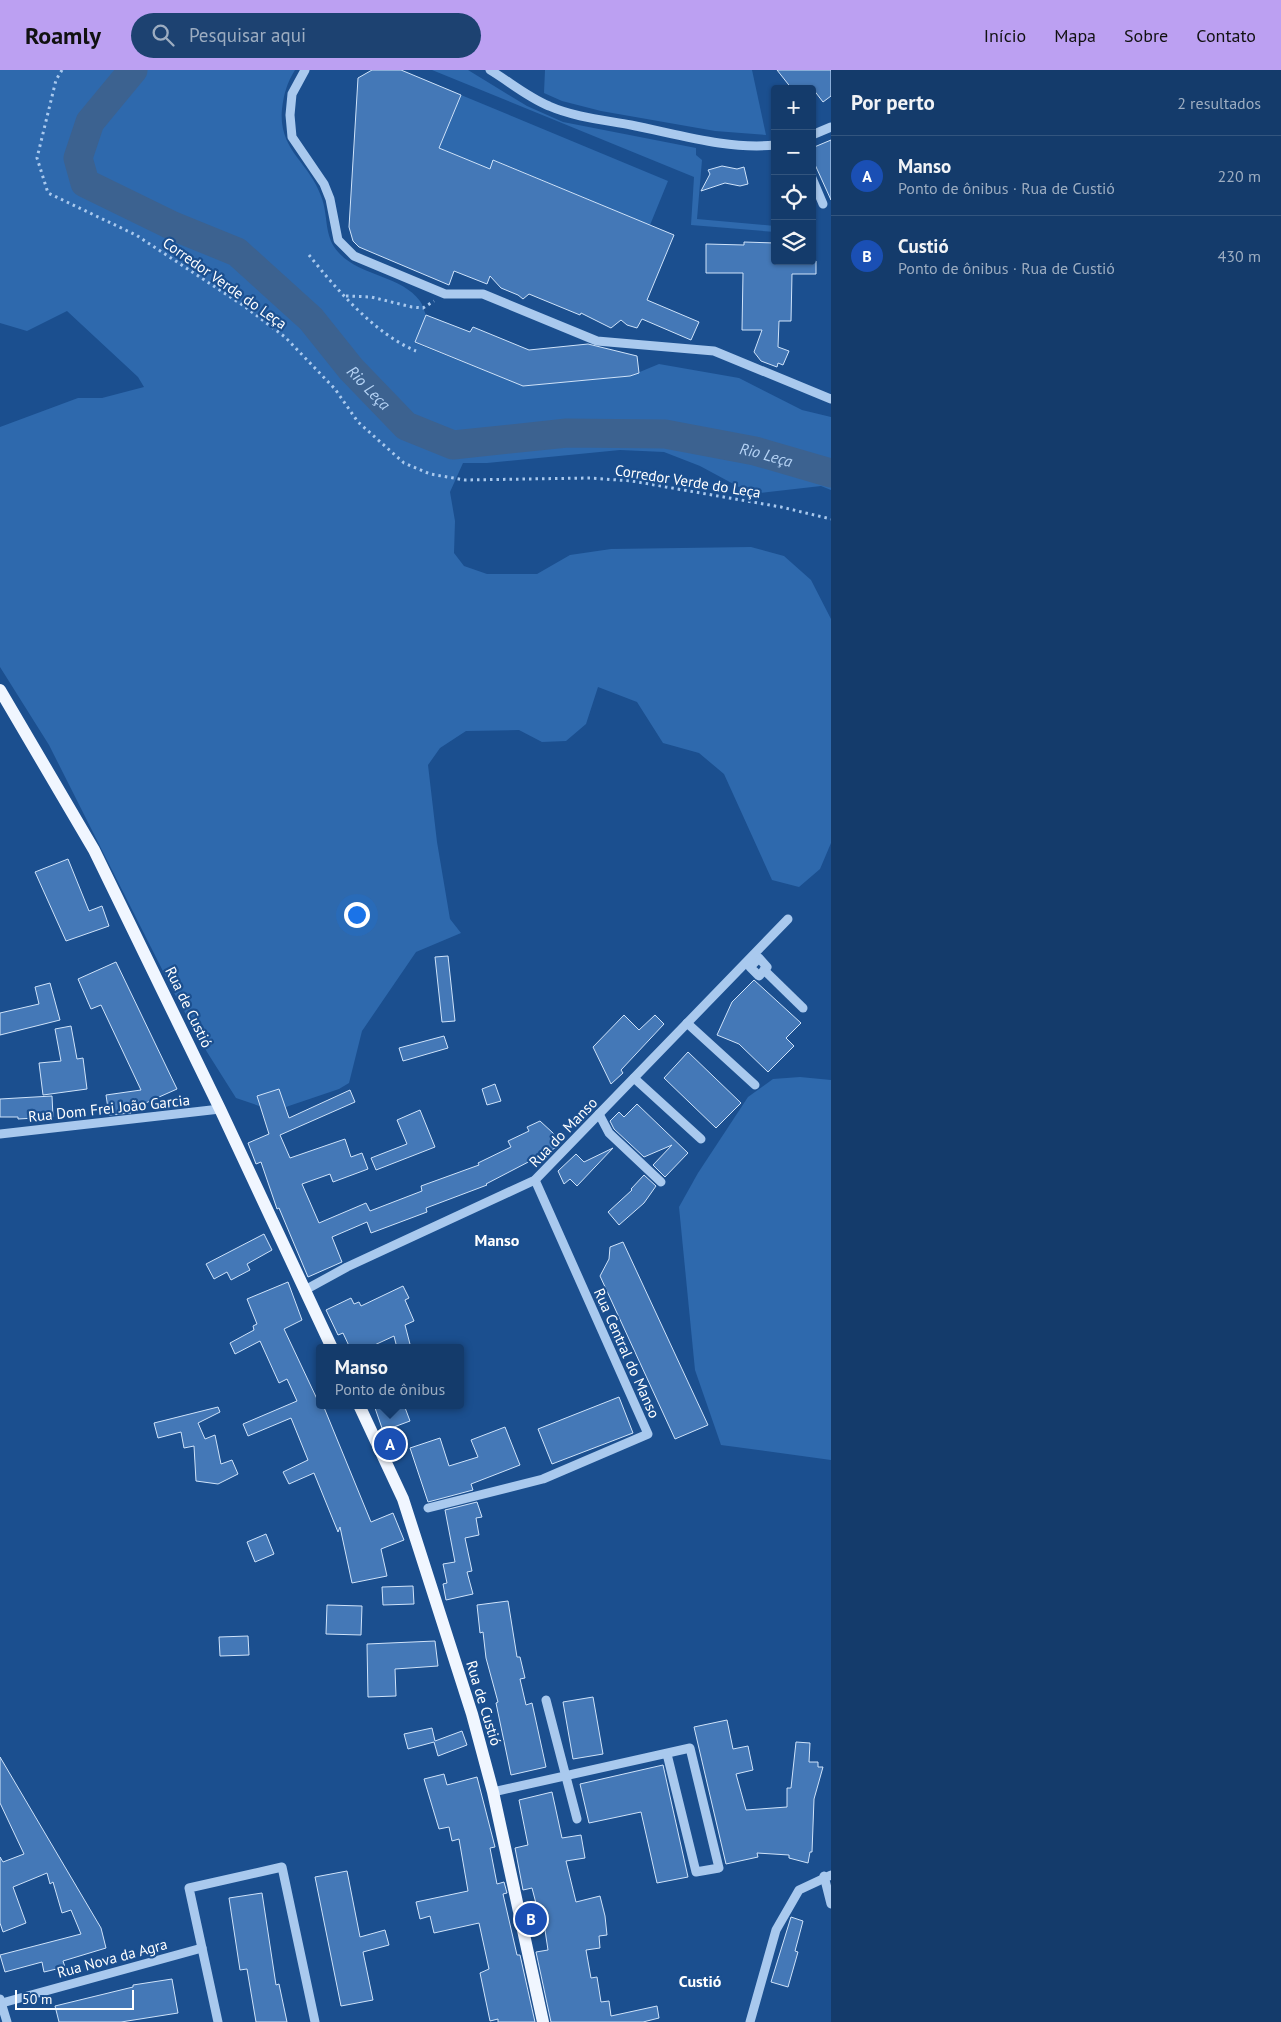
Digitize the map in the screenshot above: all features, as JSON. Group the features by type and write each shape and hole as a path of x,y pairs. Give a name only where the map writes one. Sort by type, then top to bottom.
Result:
{"main road":[{"name":"Rua de Custió","path":"1,695 94,850 220,1109 330,1344"},
{"name":"Rua de Custió","path":"361,1409 403,1499 472,1714 494,1792 543,2022"}],"street":[{"path":"305,70 292,94 290,127 292,137 324,184 330,199 338,240 354,256 445,294 483,294 597,341 714,351 831,399"},
{"path":"490,70 526,94 550,106 576,115 696,138 742,144 771,145"},
{"path":"816,133 831,127"},
{"path":"816,187 823,204"},
{"name":"Rua do Manso","path":"305,1290 347,1267 535,1180 687,1023 752,960 788,919"},
{"path":"752,960 758,958 768,967 764,970 803,1008"},
{"path":"687,1023 755,1085"},
{"path":"634,1078 701,1139"},
{"name":"Rua Dom Frei João Garcia","path":"0,1134 220,1109"},
{"path":"599,1114 608,1133 661,1182"},
{"name":"Rua Central do Manso","path":"428,1508 543,1479 648,1434 535,1180"},
{"path":"546,1700 577,1819"},
{"path":"494,1792 690,1748 718,1868 696,1872 667,1754"},
{"path":"218,2022 189,1888 282,1867 315,2022"},
{"path":"750,2022 776,1930 799,1890 828,1876 831,1904"},
{"name":"Rua Nova da Agra","path":"1,2001 202,1948"},
{"path":"1,2001 7,2022"}],"path":[{"name":"Corredor Verde do Leça","path":"62,70 56,80 37,158 48,193 136,235 244,306 285,337 334,389 358,422 404,463 430,474 465,480 590,478 632,481 781,507 831,519"},
{"path":"309,255 346,296 385,334 416,351"},
{"path":"346,296 371,297 423,308 445,294"}],"shaded area":[{"path":"0,70 295,70 285,93 282,109 282,123 289,146 316,184 323,203 328,233 339,253 358,267 403,286 422,304 426,315 415,343 523,386 630,376 659,364 739,378 802,410 831,417 831,490 821,486 752,494 700,466 664,452 620,450 487,463 463,463 450,492 455,521 454,553 464,566 487,574 537,574 570,555 611,549 751,547 784,556 811,580 831,619 831,843 820,869 799,887 772,880 724,774 699,753 663,743 637,702 598,687 586,724 566,741 542,742 519,730 466,731 440,748 428,765 437,842 450,919 461,933 416,952 362,1031 349,1083 339,1089 274,1111 236,1098 207,1052 173,991 49,745 0,667 0,427 78,398 102,398 144,387 138,377 67,311 27,331 0,323"},
{"path":"432,70 468,70 527,106 563,122 696,148 696,155 702,160 697,219 771,226 771,232 691,225 694,177"},
{"path":"545,70 752,70 766,135 715,131 601,111 562,101 544,93"},
{"path":"461,95 668,181 650,225 494,160 490,169 439,148"},
{"path":"800,1077 831,1080 831,1460 721,1445 695,1370 679,1207 698,1173 748,1097 773,1079"}],"building":[{"path":"372,70 401,70 461,95 439,148 490,169 493,160 674,235 647,300 699,322 691,340 642,319 637,328 627,325 621,320 611,328 581,313 580,315 529,294 523,299 501,288 490,276 487,284 454,271 449,285 359,247 353,241 349,227 358,78"},
{"path":"777,70 831,70 831,96 823,102 816,93 816,85 789,85"},
{"path":"831,140 831,200 816,167 816,146"},
{"path":"722,166 737,169 744,167 748,184 740,186 725,183 701,191 710,174 708,170"},
{"path":"744,242 771,243 771,265 816,265 816,274 792,274 791,321 779,321 778,347 789,351 783,365 778,363 777,367 761,361 754,352 762,330 742,330 743,273 706,273 706,244 744,245"},
{"path":"426,315 470,332 473,327 529,350 588,344 637,356 639,373 630,376 523,386 415,342"},
{"path":"68,859 89,911 102,906 109,926 66,941 35,872"},
{"path":"448,956 455,1021 442,1022 435,957"},
{"path":"116,962 177,1089 130,1110 131,1113 109,1115 106,1095 141,1090 101,1005 91,1009 78,979"},
{"path":"754,980 801,1023 786,1038 794,1046 768,1072 739,1044 717,1035 732,1002"},
{"path":"50,983 60,1020 0,1035 0,1013 39,1004 35,987"},
{"path":"624,1015 639,1030 655,1015 664,1024 621,1070 623,1073 611,1084 593,1047"},
{"path":"71,1026 77,1059 83,1058 87,1089 43,1095 39,1063 61,1061 55,1029"},
{"path":"444,1036 448,1048 403,1061 399,1048"},
{"path":"688,1052 741,1103 716,1128 664,1078"},
{"path":"495,1084 501,1101 487,1105 482,1089"},
{"path":"279,1089 289,1118 350,1090 355,1102 280,1135 290,1158 345,1139 351,1157 362,1153 368,1169 333,1182 330,1174 302,1184 319,1223 366,1203 370,1211 422,1191 421,1186 479,1165 478,1163 511,1147 508,1141 529,1131 527,1127 540,1121 553,1133 559,1146 487,1185 426,1208 427,1212 371,1233 367,1222 332,1237 342,1262 308,1277 279,1208 277,1209 261,1162 256,1164 248,1143 269,1134 257,1096"},
{"path":"52,1096 53,1117 18,1119 18,1117 0,1117 0,1099"},
{"path":"637,1104 688,1153 665,1177 653,1165 672,1145 644,1157 614,1129 610,1121 619,1112 624,1117"},
{"path":"420,1110 435,1147 376,1170 371,1158 407,1144 397,1120"},
{"path":"613,1148 577,1186 570,1179 564,1184 558,1171 576,1154 584,1162"},
{"path":"644,1175 656,1186 644,1203 619,1225 608,1212 632,1190"},
{"path":"264,1234 272,1250 247,1264 250,1270 231,1280 227,1272 214,1279 206,1264"},
{"path":"623,1242 708,1425 675,1439 600,1276 609,1259 610,1247"},
{"path":"288,1282 302,1320 284,1329 316,1397 316,1409 325,1409 371,1522 393,1513 404,1540 381,1549 387,1576 352,1583 340,1527 338,1532 314,1473 289,1484 283,1472 308,1460 291,1418 248,1436 243,1424 297,1401 287,1379 279,1383 260,1341 235,1354 230,1343 254,1330 253,1326 257,1324 247,1299"},
{"path":"403,1286 409,1298 405,1300 414,1321 405,1325 410,1344 396,1344 394,1336 377,1344 348,1344 343,1333 338,1335 326,1310 351,1298 354,1304 359,1302 361,1306"},
{"path":"619,1397 633,1433 552,1464 538,1429"},
{"path":"218,1407 220,1412 198,1423 205,1439 215,1435 221,1464 232,1460 238,1474 218,1484 196,1481 194,1446 184,1448 181,1432 158,1438 154,1423"},
{"path":"375,1409 406,1409 410,1421 383,1431"},
{"path":"505,1427 520,1465 471,1484 473,1490 428,1502 410,1448 440,1438 449,1466 478,1457 471,1440"},
{"path":"477,1502 482,1517 476,1518 479,1535 465,1538 472,1571 467,1572 473,1594 446,1600 443,1584 447,1583 443,1564 455,1562 445,1510"},
{"path":"266,1534 274,1554 255,1562 247,1542"},
{"path":"413,1586 414,1604 383,1605 382,1587"},
{"path":"508,1601 517,1657 520,1657 525,1678 520,1679 526,1705 532,1703 546,1767 511,1775 496,1703 498,1702 486,1658 483,1632 480,1633 477,1605"},
{"path":"327,1605 362,1606 361,1635 326,1634"},
{"path":"248,1636 249,1655 220,1656 219,1637"},
{"path":"435,1641 438,1666 395,1669 396,1696 368,1697 367,1644"},
{"path":"593,1697 603,1754 573,1759 563,1702"},
{"path":"727,1720 733,1749 748,1746 753,1770 736,1774 746,1810 787,1807 787,1788 791,1788 796,1742 810,1743 809,1762 818,1762 818,1767 823,1767 814,1799 812,1852 810,1852 808,1863 789,1858 789,1855 757,1853 758,1857 726,1864 694,1727"},
{"path":"432,1728 435,1741 462,1731 467,1745 438,1756 434,1742 408,1749 404,1734"},
{"path":"0,1757 101,1928 106,1948 63,1961 65,1967 44,1972 42,1962 5,1972 0,1955 81,1934 71,1910 62,1913 53,1882 50,1884 47,1873 13,1887 26,1923 3,1932 0,1923 0,1857 3,1862 24,1854 0,1803"},
{"path":"663,1765 688,1877 657,1883 641,1812 589,1823 580,1784"},
{"path":"444,1774 447,1785 477,1777 495,1847 490,1848 497,1884 504,1882 507,1893 503,1894 517,1955 520,1955 535,2022 498,2022 498,2019 490,2021 480,1973 489,1969 479,1923 434,1933 430,1916 420,1919 416,1902 468,1891 459,1839 452,1841 449,1827 439,1829 424,1779"},
{"path":"552,1792 562,1838 581,1835 585,1858 566,1861 576,1902 600,1896 605,1916 607,1935 599,1936 600,1948 586,1950 591,1978 597,1977 601,2002 609,2001 611,2016 657,2006 659,2018 643,2022 551,2022 536,1952 548,1950 542,1910 538,1911 532,1888 523,1890 515,1848 528,1845 519,1800"},
{"path":"347,1871 360,1937 385,1930 389,1945 363,1952 373,2000 341,2006 315,1877"},
{"path":"262,1893 276,1985 279,1984 287,2022 256,2022 247,1969 240,1970 229,1898"},
{"path":"791,1917 803,1921 795,1951 798,1952 788,1987 771,1982"},
{"path":"172,1979 178,2013 121,2022 59,2022 55,2006 133,1987 133,1985"}],"waterway":[{"name":"Rio Leça","path":"133,70 90,122 78,158 85,183 173,226 237,252 311,319 351,369 406,426 453,445 567,433 665,434 755,451 831,473"}],"place":[{"name":"Manso","path":"390,1444"},
{"name":"Custió","path":"531,1919"}],"district":[{"name":"Manso","path":"497,1240"},
{"name":"Custió","path":"700,1981"}]}
